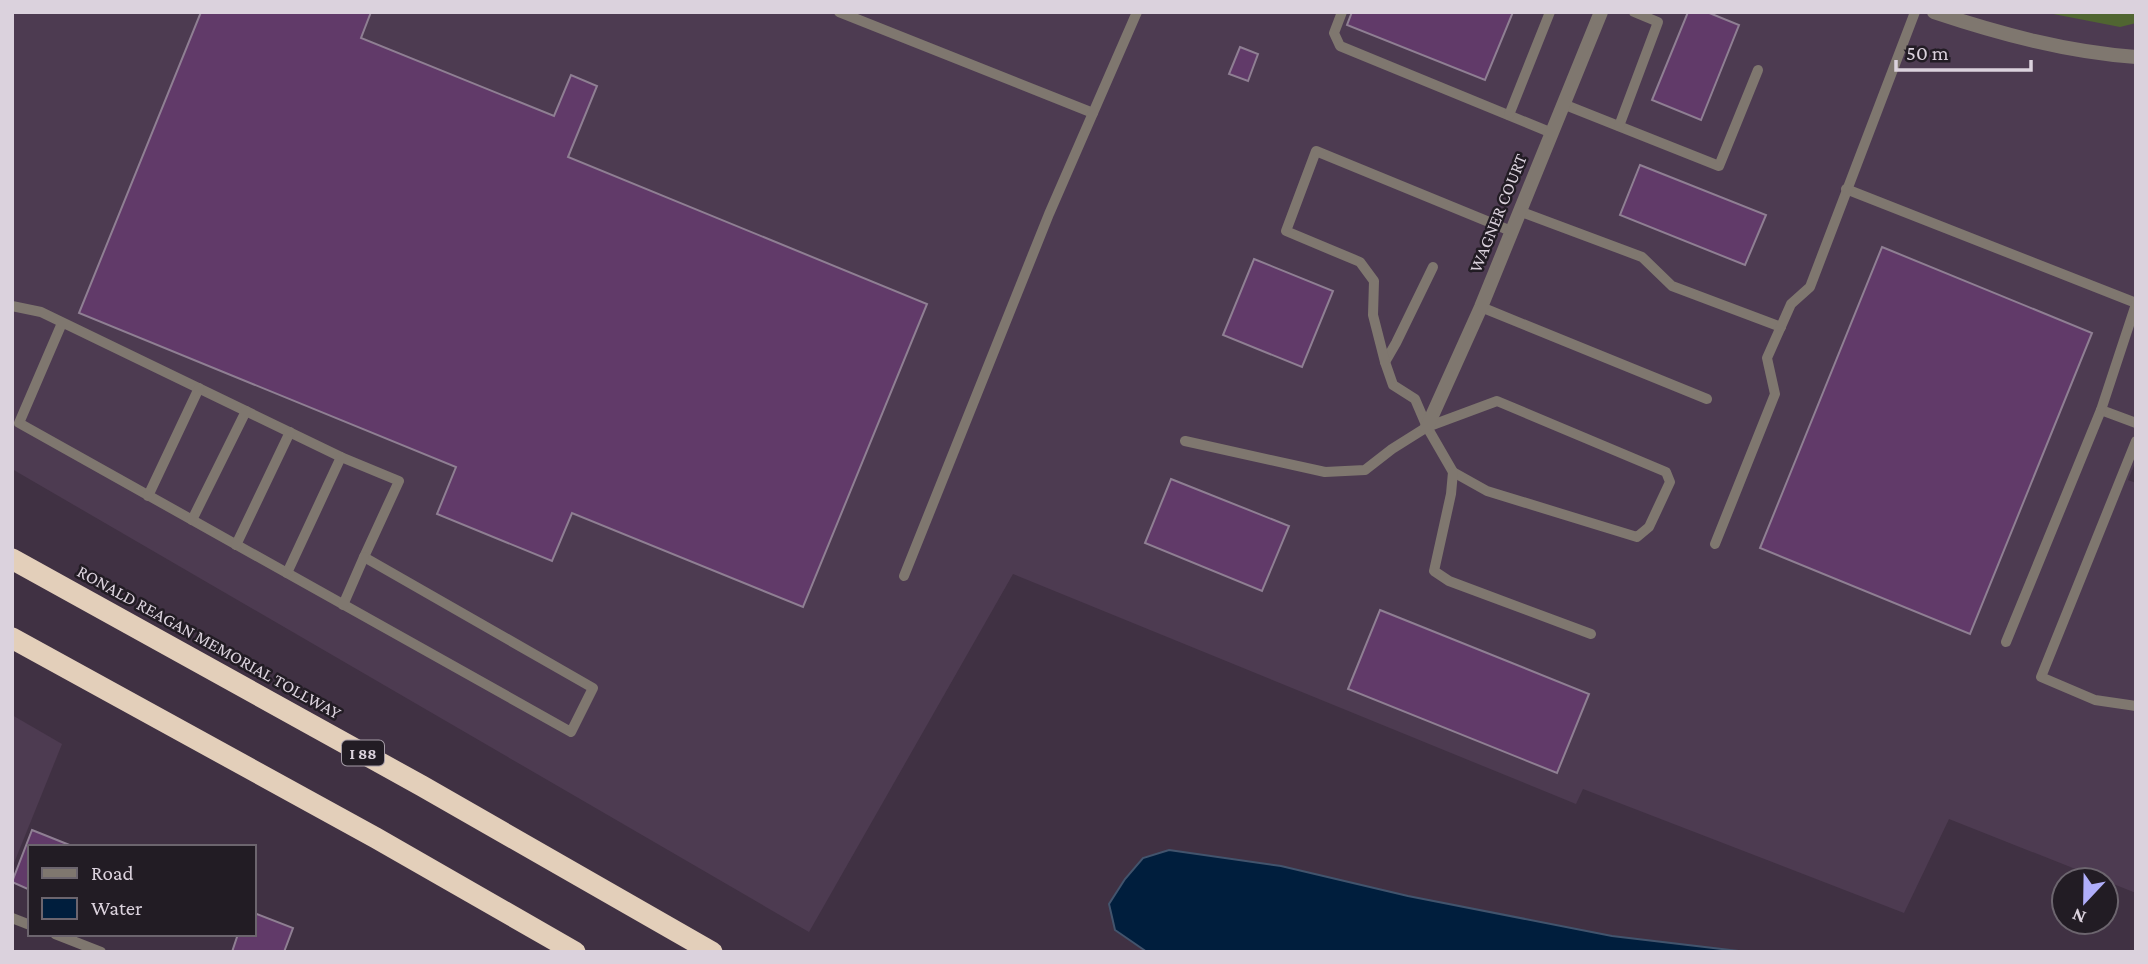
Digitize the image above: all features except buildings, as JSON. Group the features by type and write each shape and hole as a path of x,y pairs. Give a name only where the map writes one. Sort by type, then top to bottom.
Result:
{"highway":[{"name":"RONALD REAGAN MEMORIAL TOLLWAY","path":"12,559 422,786 712,952"},
{"path":"12,638 376,838 575,952"}],"street":[{"name":"WAGNER COURT","path":"1427,427 1481,307 1601,12"},
{"path":"1934,12 1984,29 2026,39 2087,52 2136,57"}],"lane":[{"path":"839,12 1093,113"},
{"path":"904,576 1049,214 1136,12"},
{"path":"1342,12 1334,33 1340,46 1552,133"},
{"path":"1509,115 1550,12"},
{"path":"1619,126 1658,22 1633,12"},
{"path":"1715,544 1776,394 1767,358 1791,304 1810,287 1916,12"},
{"path":"1563,104 1719,166 1758,70"},
{"path":"1185,441 1325,472 1364,470 1427,427 1497,401 1666,472 1670,482 1649,527 1637,537 1487,491 1453,472 1427,427 1415,399 1393,385 1373,316 1374,281 1360,262 1286,231 1316,151 1511,231"},
{"path":"1846,189 2136,303 2101,410 2006,642"},
{"path":"1519,211 1642,257 1672,286 1781,327"},
{"path":"1385,362 1433,267"},
{"path":"12,306 41,312 341,457 399,481 344,605"},
{"path":"1481,307 1707,399"},
{"path":"62,323 19,423 571,732 593,688 365,557"},
{"path":"148,496 199,388"},
{"path":"2101,410 2136,423"},
{"path":"192,520 246,411"},
{"path":"236,545 290,432"},
{"path":"2136,441 2041,677 2095,700 2136,706"},
{"path":"287,573 341,457"},
{"path":"1453,472 1451,494 1434,571 1449,581 1591,634"},
{"path":"60,936 101,952"}],"shaded area":[{"path":"12,12 2136,12 2136,461 2128,480 2136,483 2136,893 2120,887 2120,866 2068,866 1949,819 1904,913 1583,789 1576,804 1013,574 809,932 12,469"},
{"path":"12,715 62,744 12,868"}],"green space":[{"path":"2043,12 2136,12 2136,23 2120,27"}],"water":[{"path":"1169,850 1281,866 1408,896 1612,936 1747,952 1147,952 1115,930 1109,904 1143,858"}]}
